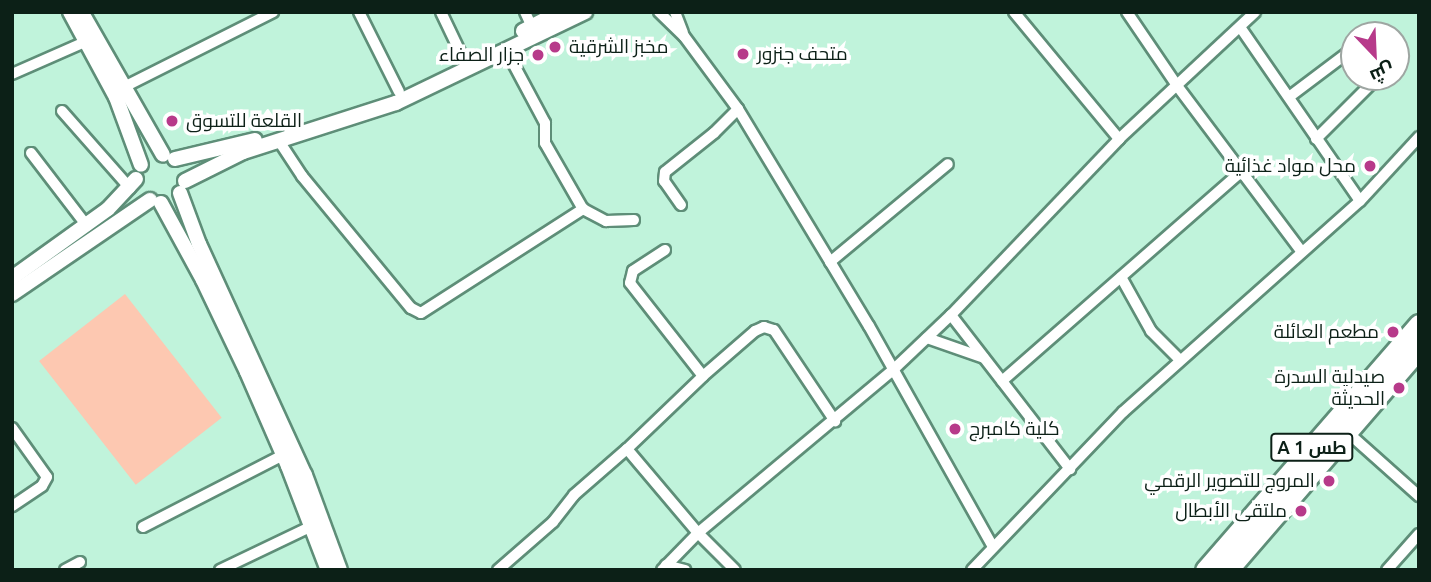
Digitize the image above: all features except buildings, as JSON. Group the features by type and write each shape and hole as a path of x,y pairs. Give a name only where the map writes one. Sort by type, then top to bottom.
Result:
{"highway":[{"name":"A 1 طس","path":"1205,570 1419,324"},
{"name":"A 1 طس","path":"1228,570 1419,349"}],"street":[{"path":"70,12 116,97 140,191 155,202 203,280 283,455 328,570"},
{"path":"81,12 124,87 169,157 183,169 182,187 199,244 305,475 340,570"},
{"path":"124,87 273,12"},
{"path":"359,12 399,92"},
{"path":"441,12 464,60"},
{"path":"525,12 532,27"},
{"path":"12,278 87,226 136,177 151,157 169,157 307,124 399,92 559,12"},
{"path":"12,294 182,187 209,166 396,103 585,12"},
{"path":"659,12 684,36 738,109 893,370 993,547"},
{"path":"675,12 684,36"},
{"path":"1014,12 1119,139"},
{"path":"1127,12 1178,87 1302,252"},
{"path":"664,568 698,533 893,370 951,315 1119,139 1178,87 1255,12"},
{"path":"1240,27 1360,201"},
{"path":"12,74 88,41"},
{"path":"506,50 545,123 545,143 583,209 606,221 634,220"},
{"path":"1289,97 1340,59"},
{"path":"1316,139 1364,91"},
{"path":"681,205 664,181 664,172 714,134 738,109"},
{"path":"62,111 136,177"},
{"path":"972,570 1123,412 1360,201 1419,137"},
{"path":"279,141 302,176 411,308 421,313 583,209"},
{"path":"31,153 87,226"},
{"path":"830,262 948,164"},
{"path":"1002,381 1243,170"},
{"path":"665,250 633,271 630,283 703,376"},
{"path":"1121,277 1151,331 1180,360"},
{"path":"951,315 1070,469"},
{"path":"498,570 553,522 574,495 755,331 770,328 835,421"},
{"path":"927,338 984,358"},
{"path":"12,428 47,477 42,486 12,506"},
{"path":"1346,431 1419,496"},
{"path":"627,449 698,533 735,570"},
{"path":"143,527 283,455"},
{"path":"220,570 312,526"},
{"path":"1387,570 1419,534"},
{"path":"65,570 80,562"},
{"path":"664,568 685,570"}],"shaded area":[{"path":"125,294 222,418 136,485 39,361"}],"place":[{"name":"مخبز الشرقية","path":"555,47"},
{"name":"متحف جنزور","path":"743,54"},
{"name":"جزار الصفاء","path":"538,55"},
{"name":"القلعة للتسوق","path":"172,121"},
{"name":"محل مواد غذائية","path":"1370,166"},
{"name":"مطعم العائلة","path":"1393,332"},
{"name":"صيدلية السدرة الحديثة","path":"1399,388"},
{"name":"كلية كامبرج","path":"955,429"},
{"name":"المروج للتصوير الرقمي","path":"1329,481"},
{"name":"ملتقى الأبطال","path":"1301,511"}]}
